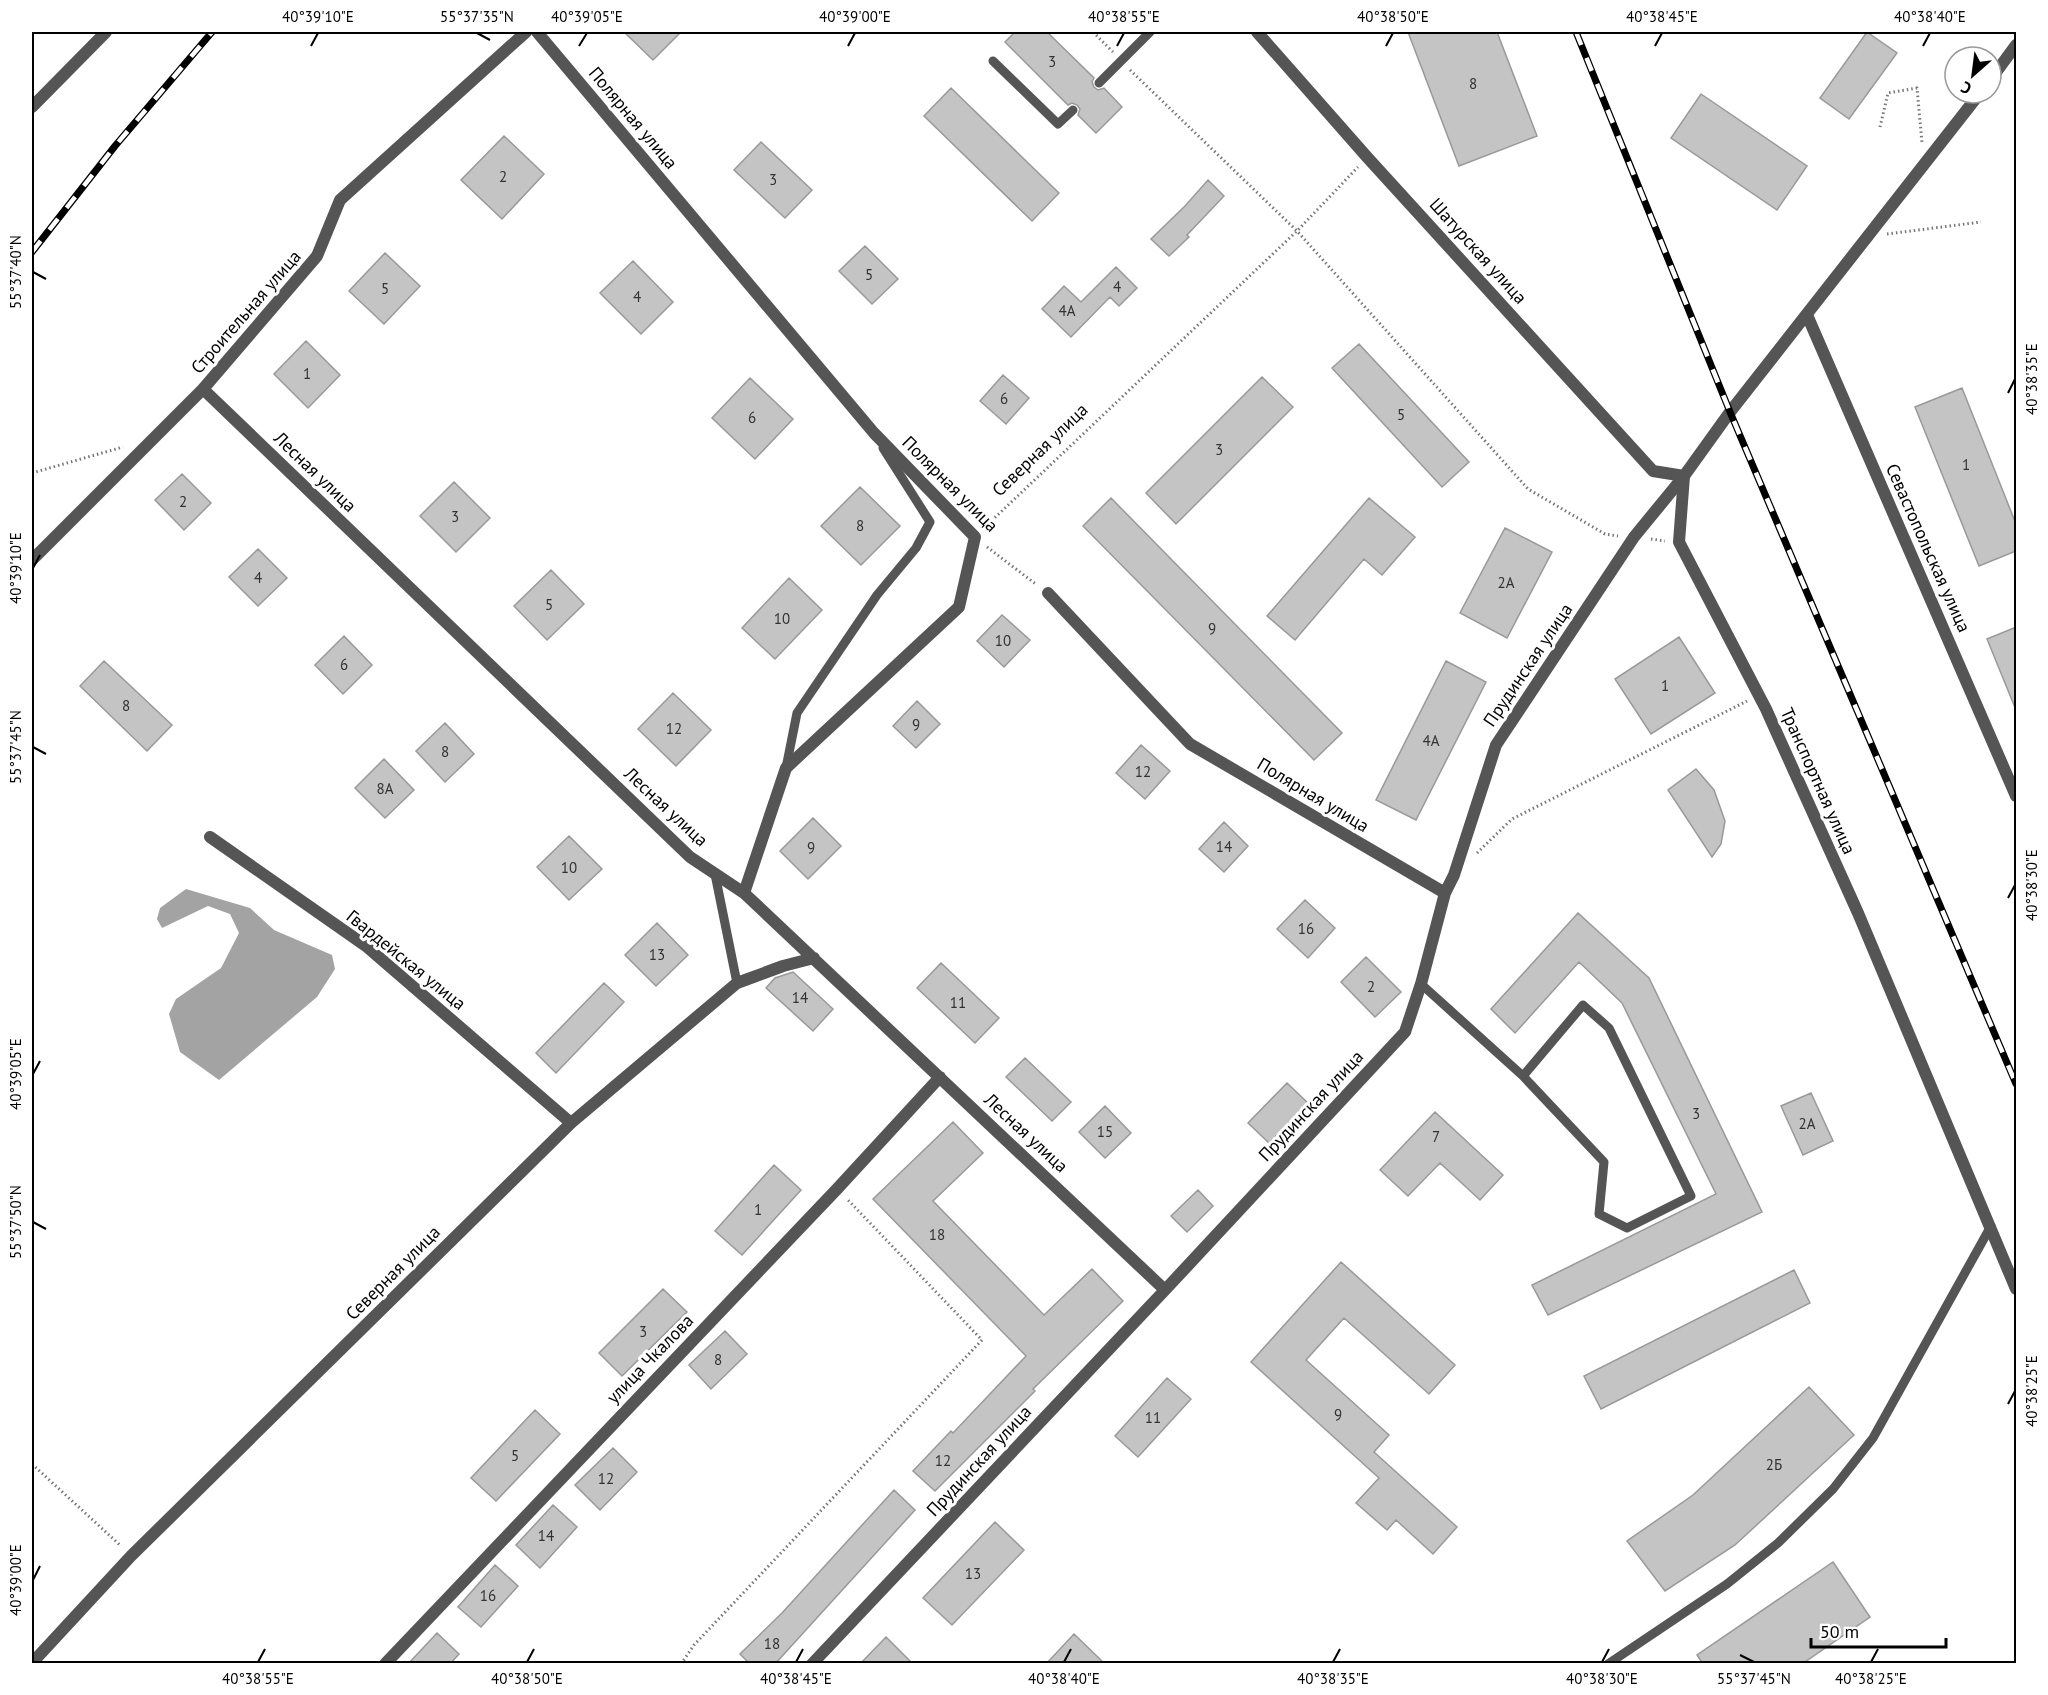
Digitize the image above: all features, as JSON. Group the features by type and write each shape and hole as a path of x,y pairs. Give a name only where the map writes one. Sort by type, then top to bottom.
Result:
{"street":[{"path":"32,107 106,32"},
{"name":"Строительная улица","path":"32,560 203,389 317,256 340,200 526,32"},
{"name":"Полярная улица","path":"537,32 874,433 975,537"},
{"name":"Шатурская улица","path":"1257,32 1367,157 1653,471 1684,476"},
{"path":"2003,63 2016,45"},
{"path":"1679,542 1684,476 1730,412 1971,105"},
{"name":"Севастопольская улица","path":"1807,315 2016,796"},
{"name":"Лесная улица","path":"203,389 690,857 744,892 1166,1290"},
{"name":"Прудинская улица","path":"812,1664 1166,1290 1405,1032 1421,984 1445,893 1454,874 1496,745 1634,537 1684,476"},
{"path":"744,892 786,768 959,607 975,537"},
{"name":"Транспортная улица","path":"1679,542 1766,710 1858,913 2016,1289"},
{"name":"Полярная улица","path":"1048,593 1190,744 1445,893"},
{"name":"Гвардейская улица","path":"210,837 366,946 571,1123"},
{"name":"Северная улица","path":"32,1663 131,1556 571,1123 737,983 783,966 814,958"},
{"name":"улица Чкалова","path":"385,1664 837,1189 940,1077"}],"lane":[{"path":"1099,83 1150,32"},
{"path":"993,61 1058,124 1072,110"},
{"path":"786,768 796,713 877,595 916,548 930,522 874,433"},
{"path":"715,874 737,983"},
{"path":"1421,984 1523,1076 1604,1162 1599,1214 1627,1228 1690,1196 1609,1028 1584,1005 1523,1076"},
{"path":"1608,1664 1727,1584 1778,1543 1833,1489 1874,1438 1991,1226"}],"path":[{"path":"1093,32 1297,231 1528,489 1605,534 1679,542"},
{"path":"1880,127 1888,93 1917,88 1924,166"},
{"name":"Северная улица","path":"975,537 1297,231 1367,157"},
{"path":"1869,237 1981,222"},
{"path":"32,472 154,438"},
{"name":"Полярная улица","path":"975,537 1048,593"},
{"path":"1454,874 1512,819 1758,696"},
{"path":"681,1664 694,1645 982,1341 837,1189"},
{"path":"32,1464 131,1556"}],"shaded area":[{"path":"186,889 250,908 274,930 332,955 335,969 317,997 219,1080 180,1052 169,1014 176,999 221,968 239,933 230,914 208,906 162,928 157,919 160,908"}],"building":[{"path":"624,32 681,32 653,60"},
{"path":"1015,32 1047,32 1094,78 1092,82 1094,87 1098,90 1104,88 1122,107 1096,133 1078,115 1080,109 1077,105 1072,103 1068,105 1005,42"},
{"path":"1408,32 1497,32 1537,136 1459,166"},
{"path":"1867,32 1897,53 1849,119 1820,98"},
{"path":"951,88 1059,193 1032,221 924,116"},
{"path":"1701,94 1807,166 1777,210 1671,138"},
{"path":"504,136 544,174 502,219 461,180"},
{"path":"761,142 812,190 785,218 734,170"},
{"path":"1208,180 1224,196 1187,235 1189,237 1169,256 1151,239"},
{"path":"865,246 898,279 872,304 839,271"},
{"path":"385,253 420,286 384,324 349,291"},
{"path":"633,261 673,302 641,334 600,293"},
{"path":"1116,267 1137,288 1119,306 1110,297 1071,337 1042,309 1064,286 1081,302"},
{"path":"306,341 340,375 308,408 274,374"},
{"path":"1359,344 1469,462 1442,487 1332,368"},
{"path":"1003,375 1029,398 1006,424 980,401"},
{"path":"1262,377 1293,407 1176,524 1146,493"},
{"path":"750,378 793,419 755,459 712,418"},
{"path":"1962,388 2016,524 2016,551 1979,566 1915,407"},
{"path":"182,474 211,503 184,530 155,500"},
{"path":"454,482 490,518 456,552 420,516"},
{"path":"860,487 900,526 861,565 821,526"},
{"path":"1111,498 1342,733 1314,760 1083,526"},
{"path":"1369,498 1415,537 1382,575 1364,559 1295,640 1267,616"},
{"path":"1505,528 1552,552 1507,638 1460,613"},
{"path":"258,549 287,578 258,606 229,577"},
{"path":"551,570 584,604 547,640 514,606"},
{"path":"789,578 822,610 775,659 742,628"},
{"path":"1002,615 1030,640 1004,667 977,641"},
{"path":"2016,627 2016,710 1987,639"},
{"path":"344,636 372,665 343,694 315,665"},
{"path":"1679,637 1715,693 1651,734 1615,679"},
{"path":"104,661 172,725 147,751 80,686"},
{"path":"1446,661 1486,682 1416,820 1376,800"},
{"path":"673,693 711,730 676,766 638,729"},
{"path":"917,701 940,724 916,748 893,726"},
{"path":"445,723 474,754 445,782 416,751"},
{"path":"1141,745 1170,771 1145,799 1116,773"},
{"path":"384,759 414,790 385,818 355,788"},
{"path":"1696,769 1714,790 1725,821 1721,844 1712,857 1668,790"},
{"path":"813,818 841,846 808,879 780,851"},
{"path":"1224,822 1248,846 1224,872 1199,849"},
{"path":"569,836 602,869 569,900 537,867"},
{"path":"1305,900 1335,928 1308,958 1277,929"},
{"path":"1578,913 1649,978 1762,1212 1548,1315 1532,1285 1716,1194 1622,1003 1579,962 1515,1033 1491,1009"},
{"path":"657,923 688,955 656,986 625,955"},
{"path":"1366,957 1401,992 1375,1017 1341,982"},
{"path":"941,963 999,1018 975,1043 917,988"},
{"path":"793,972 833,1009 813,1031 766,988 775,978"},
{"path":"604,983 624,1002 556,1073 536,1053"},
{"path":"1025,1058 1071,1102 1052,1121 1006,1077"},
{"path":"1287,1083 1308,1103 1269,1143 1248,1123"},
{"path":"1811,1093 1833,1141 1803,1155 1781,1106"},
{"path":"1105,1106 1131,1133 1105,1158 1079,1132"},
{"path":"1435,1112 1503,1175 1480,1200 1440,1163 1408,1196 1380,1170"},
{"path":"953,1122 983,1153 933,1201 1044,1315 1092,1269 1123,1301 1033,1389 1035,1391 935,1491 913,1471 951,1431 953,1433 1026,1356 873,1199"},
{"path":"774,1165 801,1190 742,1255 715,1231"},
{"path":"1198,1190 1213,1206 1187,1232 1171,1216"},
{"path":"1341,1262 1455,1365 1429,1394 1344,1318 1306,1360 1389,1435 1374,1452 1457,1527 1433,1554 1396,1520 1387,1530 1356,1503 1379,1478 1251,1362"},
{"path":"1794,1270 1810,1303 1601,1409 1584,1376"},
{"path":"663,1289 687,1312 622,1376 599,1353"},
{"path":"725,1331 747,1354 711,1389 689,1365"},
{"path":"1167,1378 1191,1399 1138,1457 1115,1436"},
{"path":"1809,1387 1854,1435 1735,1545 1665,1591 1627,1541 1693,1495"},
{"path":"535,1410 560,1434 496,1501 471,1478"},
{"path":"613,1448 637,1472 600,1510 575,1485"},
{"path":"894,1490 915,1510 775,1664 750,1664 740,1654 782,1613"},
{"path":"553,1505 577,1527 540,1568 516,1545"},
{"path":"995,1522 1024,1550 952,1625 923,1598"},
{"path":"1833,1562 1870,1617 1802,1664 1703,1664 1697,1655"},
{"path":"495,1565 518,1586 481,1627 458,1607"},
{"path":"437,1633 459,1654 450,1664 408,1664"},
{"path":"1074,1634 1105,1664 1046,1664"},
{"path":"886,1637 913,1664 860,1664"}],"railway":[{"path":"32,252 115,146 212,32"},
{"path":"1576,32 1730,412 2016,1084"}]}
